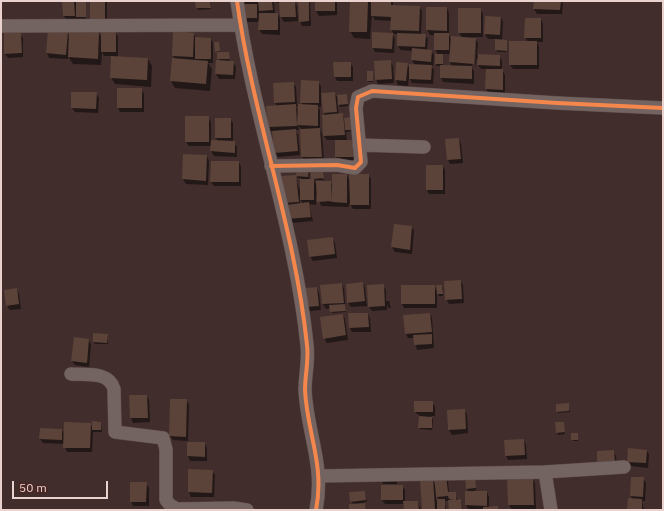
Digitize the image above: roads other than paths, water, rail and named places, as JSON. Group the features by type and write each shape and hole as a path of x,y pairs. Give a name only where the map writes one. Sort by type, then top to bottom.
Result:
{"street":[{"path":"237,1 240,25 271,166 293,256 304,325 308,366 305,390 319,476 319,495 316,510"},
{"path":"1,26 240,25"},
{"path":"271,166 336,165 356,168 361,162 356,108 358,98 372,91 663,108"},
{"path":"360,145 424,147"},
{"path":"71,374 103,376 112,382 114,388 115,432 163,438 166,449 166,500 170,505 177,509 233,508 247,510"},
{"path":"319,476 545,472 624,467"},
{"path":"545,472 551,510"}]}
